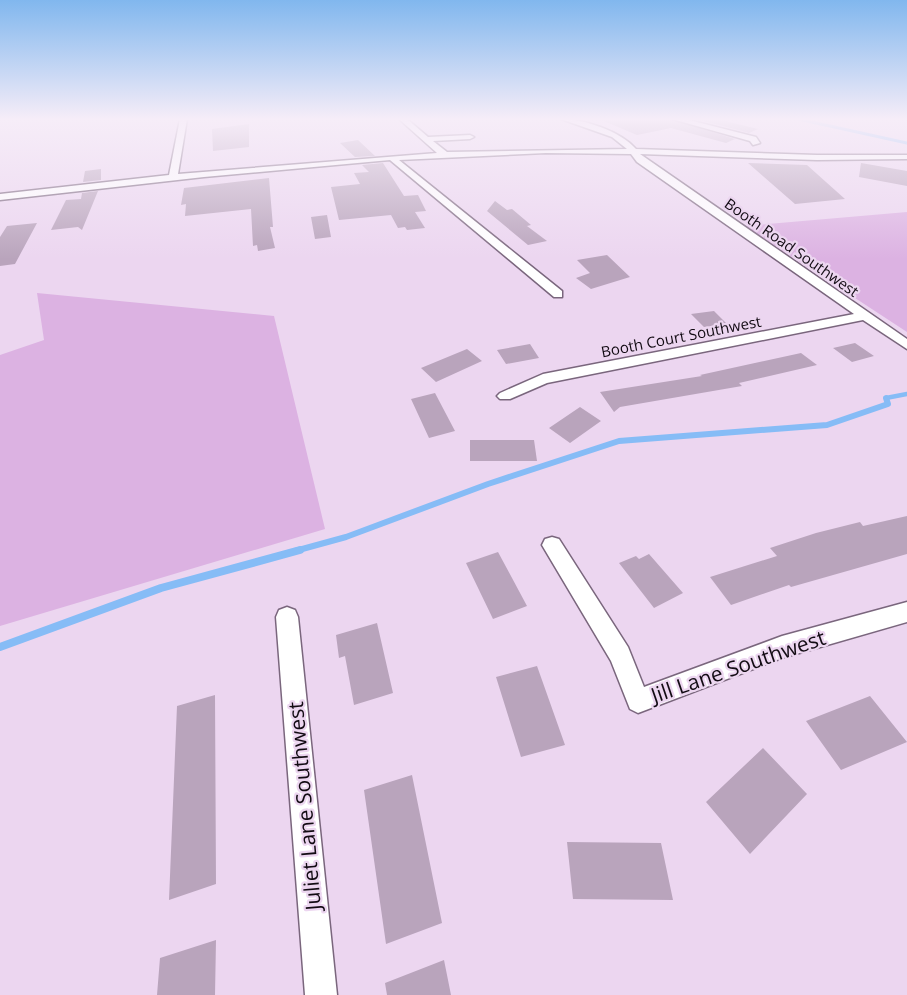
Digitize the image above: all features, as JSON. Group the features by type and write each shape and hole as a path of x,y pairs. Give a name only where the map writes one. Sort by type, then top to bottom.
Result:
{"street":[{"path":"173,178 175,165"},
{"path":"0,197 311,165"},
{"path":"401,165 558,294"},
{"name":"Booth Road Southwest","path":"648,165 907,345"},
{"name":"Booth Court Southwest","path":"506,396 543,379 866,316"},
{"name":"Jill Lane Southwest","path":"552,545 620,655 638,701 782,647 907,612"},
{"name":"Juliet Lane Southwest","path":"286,617 321,995"}],"shaded area":[{"path":"907,212 907,332 745,226"},
{"path":"37,293 274,316 325,529 0,626 0,355 44,340"}],"building":[{"path":"362,165 385,165 404,196 418,195 426,211 415,212 425,228 407,230 405,227 398,228 391,215 339,220 331,187 360,184 354,173 369,172"},
{"path":"751,165 807,165 845,199 795,204"},
{"path":"861,165 907,171 907,186 859,177"},
{"path":"101,169 101,180 83,182 85,171"},
{"path":"269,178 273,227 270,227 275,248 258,251 257,245 253,246 251,209 185,216 186,204 181,205 184,188"},
{"path":"98,191 82,230 78,227 51,230 66,200 81,199 82,193"},
{"path":"495,201 507,210 512,209 531,225 527,226 547,241 528,245 487,211"},
{"path":"327,215 331,237 315,239 311,217"},
{"path":"37,223 15,264 0,266 0,237 7,226"},
{"path":"607,255 630,277 591,289 576,278 590,273 577,260"},
{"path":"714,311 727,324 704,327 691,314"},
{"path":"855,343 874,356 852,362 833,348"},
{"path":"530,344 539,358 506,364 497,350"},
{"path":"467,349 482,361 436,382 421,368"},
{"path":"801,353 817,365 739,383 742,386 620,407 614,412 600,392 702,376 700,375"},
{"path":"435,393 455,431 429,438 411,399"},
{"path":"580,407 601,421 570,443 549,428"},
{"path":"470,440 534,440 537,461 470,461"},
{"path":"907,516 907,554 791,587 789,585 731,605 710,577 777,556 770,548 816,533 860,522 863,526"},
{"path":"498,552 527,606 493,619 466,563"},
{"path":"649,554 683,593 654,608 619,563 636,556 639,559"},
{"path":"377,623 393,693 354,705 345,656 339,658 336,635"},
{"path":"537,666 565,745 521,757 496,677"},
{"path":"215,695 216,884 169,900 177,706"},
{"path":"870,696 907,742 841,770 806,721"},
{"path":"763,748 807,794 750,854 706,802"},
{"path":"412,775 442,923 386,944 364,790"},
{"path":"567,842 661,843 673,900 573,899"},
{"path":"216,940 215,995 157,995 160,958"},
{"path":"444,960 451,995 387,995 385,983"}],"waterway":[{"path":"886,398 907,394"},
{"path":"295,551 346,537 488,484 619,441 827,425 888,404 886,398"},
{"path":"0,647 161,588 300,550"}]}
